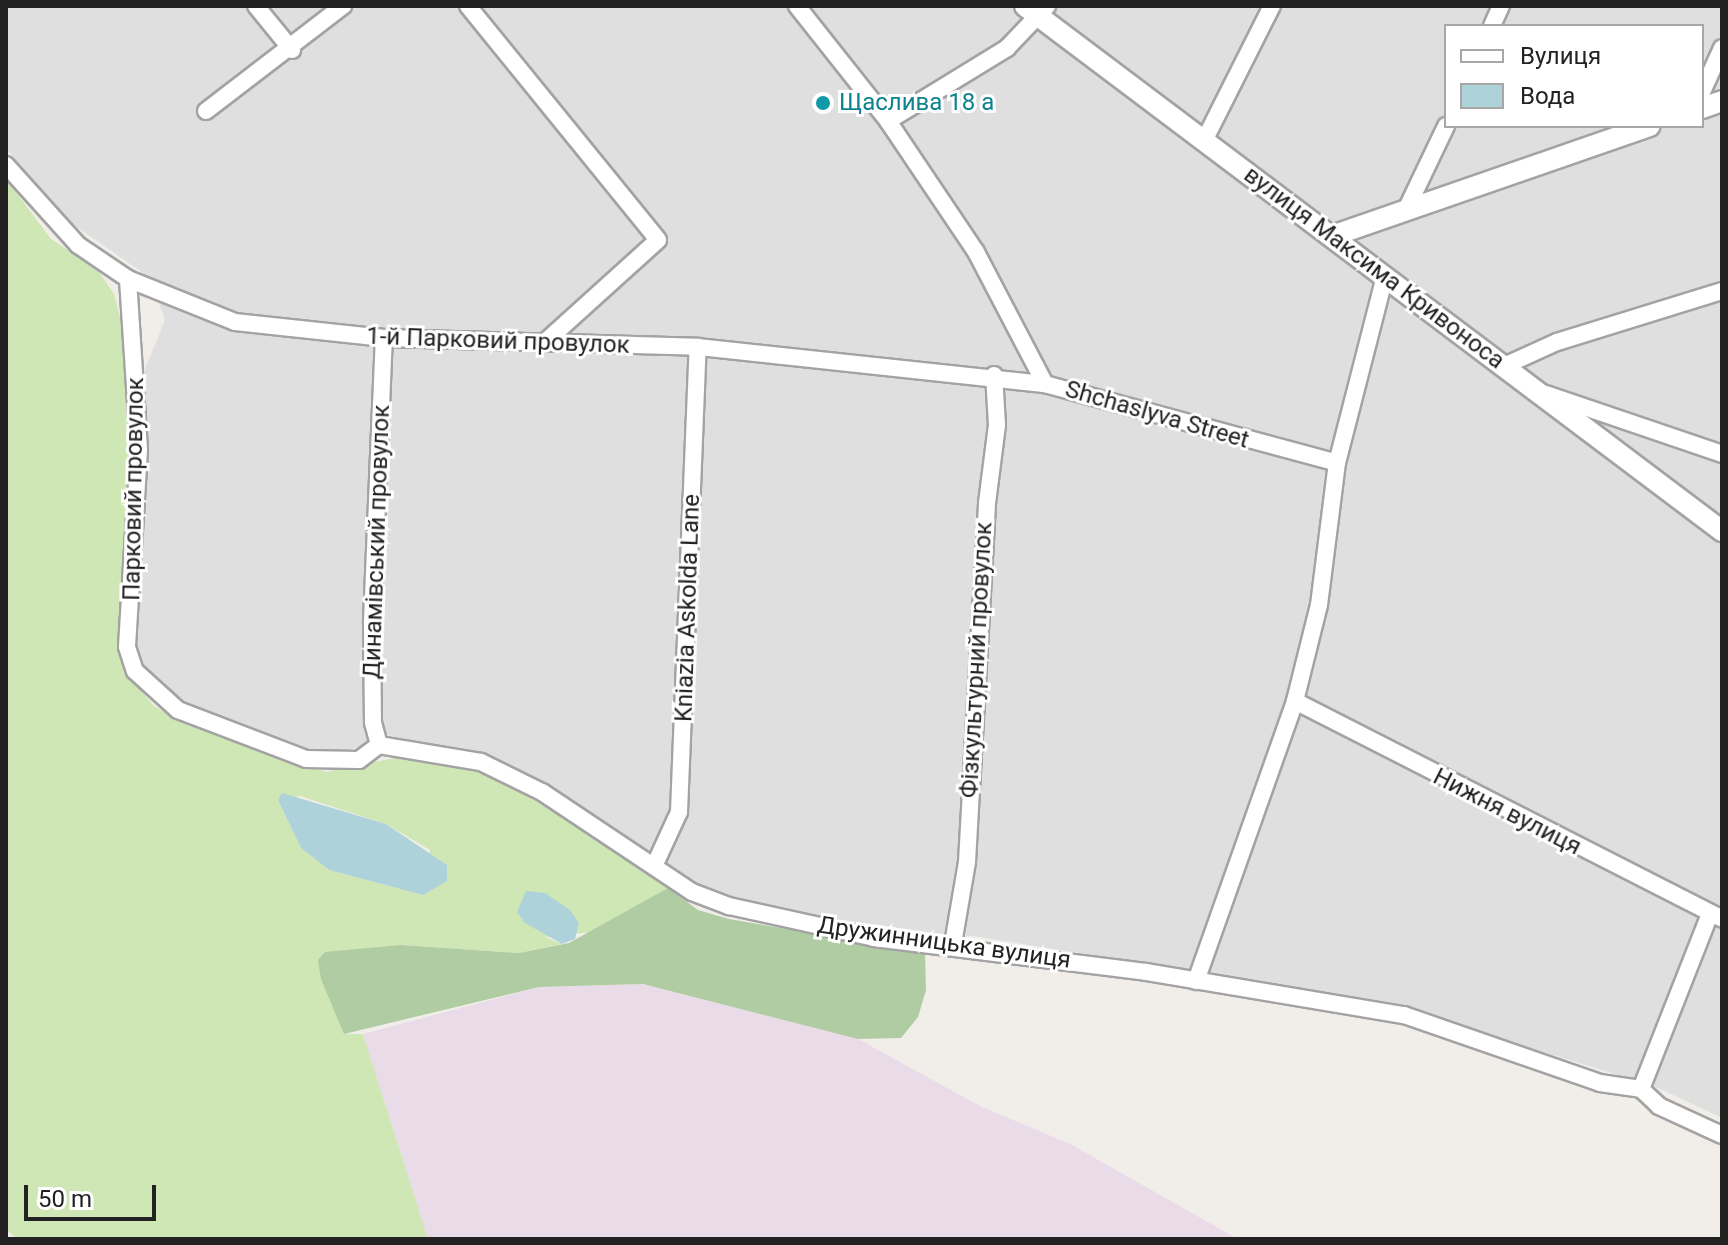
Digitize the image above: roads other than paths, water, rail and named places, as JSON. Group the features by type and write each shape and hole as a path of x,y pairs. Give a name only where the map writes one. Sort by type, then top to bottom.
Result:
{"street":[{"path":"256,6 292,50"},
{"path":"206,111 292,50 343,6"},
{"path":"468,6 658,240 544,343"},
{"name":"Shchaslyva Street","path":"797,6 888,121 976,252 1045,384 1337,463"},
{"path":"1204,141 1272,6"},
{"path":"888,121 1007,48 1037,9"},
{"name":"вулиця Максима Кривоноса","path":"1037,9 1204,141 1722,531"},
{"path":"1704,88 1722,48"},
{"path":"1406,210 1445,128"},
{"path":"1332,236 1644,128"},
{"name":"1-й Парковий провулок","path":"6,165 78,245 128,279 235,322 384,338 698,347 994,375 1045,384"},
{"path":"1196,981 1295,701 1319,605 1337,463 1385,276"},
{"name":"Парковий провулок","path":"128,279 139,450 127,647 153,692 194,718 306,759 359,760 379,745"},
{"path":"1504,366 1557,342 1722,291"},
{"name":"Динамівський провулок","path":"379,745 373,723 372,621 384,338"},
{"name":"Kniazia Askolda Lane","path":"656,862 679,812 698,347"},
{"name":"Фізкультурний провулок","path":"953,944 967,862 987,503 998,413 994,375"},
{"path":"1533,389 1722,454"},
{"name":"Нижня вулиця","path":"1295,701 1716,916"},
{"name":"Дружинницька вулиця","path":"379,745 481,762 656,862 692,892 729,906 874,938 953,944 1404,1015 1600,1083 1641,1089 1659,1106 1719,1135"},
{"path":"1641,1089 1716,916"}],"water":[{"path":"282,793 386,824 447,865 447,881 423,895 329,870 301,848 278,800"},
{"path":"526,891 545,893 570,910 579,923 575,939 562,944 525,923 517,912"}],"place":[{"name":"Щаслива 18 а","path":"823,103"}]}
